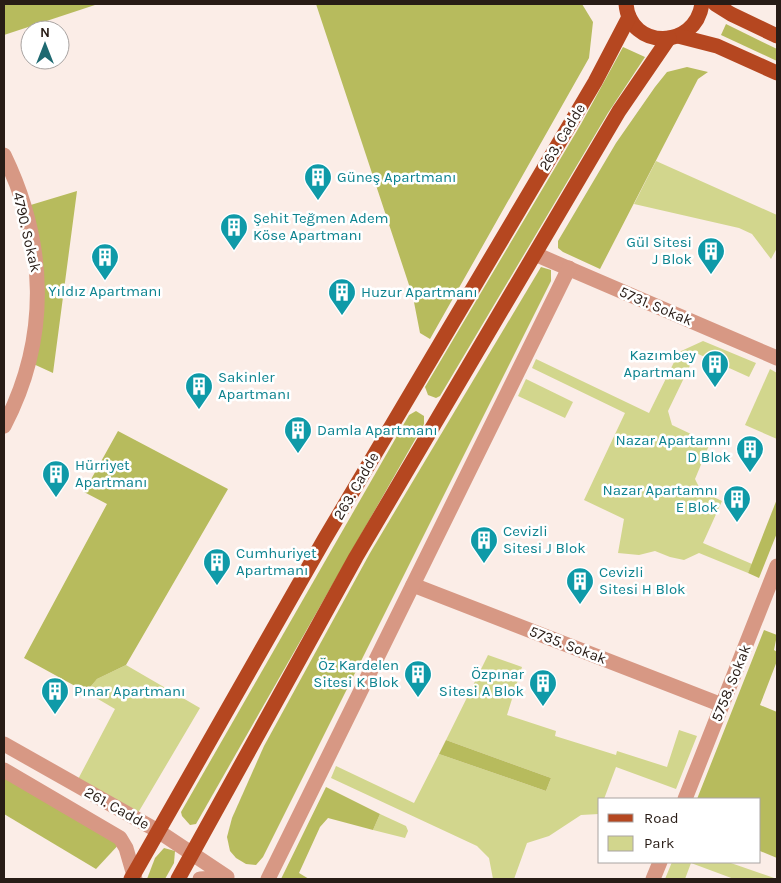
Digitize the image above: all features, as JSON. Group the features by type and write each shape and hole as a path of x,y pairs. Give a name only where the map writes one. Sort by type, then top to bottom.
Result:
{"main road":[{"path":"178,879 356,557 624,104 674,37 686,32 695,24 702,4"},
{"path":"715,4 731,14 777,36"},
{"path":"625,9 640,32 651,37 674,37 717,46 777,73"},
{"name":"263. Cadde","path":"133,878 158,831 388,431 595,82 625,9"}],"street":[{"name":"4790. Sokak","path":"4,155 17,184 29,226 39,291 35,332 27,371 19,395 4,426"},
{"name":"5731. Sokak","path":"535,254 777,358"},
{"path":"268,879 569,268"},
{"name":"5758. Sokak","path":"685,798 777,566"},
{"name":"5735. Sokak","path":"413,586 722,704"},
{"name":"261. Cadde","path":"4,744 158,831 230,878"},
{"name":"261. Cadde","path":"4,770 120,838 126,848 133,878"},
{"path":"653,879 660,863"},
{"name":"261. Cadde","path":"200,879 230,878"}],"green space":[{"path":"4,4 98,4 49,20 20,20 20,30 4,35"},
{"path":"316,4 582,4 593,22 589,58 430,339 420,333 413,297"},
{"path":"726,24 777,49 777,61 721,35"},
{"path":"623,47 645,57 608,113 440,396 436,398 428,395 425,387 581,124"},
{"path":"687,67 708,72 698,79 600,269 563,252 558,248 558,241 616,143 667,72"},
{"path":"656,161 777,215 777,248 771,259 752,234 739,228 634,204"},
{"path":"77,191 53,373 29,362 35,332 24,207"},
{"path":"541,267 551,270 551,281 263,857 256,865 246,864 236,858 230,851 227,837 232,818 264,746 370,553"},
{"path":"703,341 756,363 749,377 696,353 668,411 672,425 710,443 695,479 701,491 722,501 703,543 752,564 748,573 699,553 684,560 655,551 639,555 618,553 624,519 584,500 625,413 532,368 536,359 649,413 679,352"},
{"path":"770,369 777,373 777,439 745,425"},
{"path":"526,379 573,402 565,418 518,396"},
{"path":"416,411 424,416 424,424 196,824 190,825 181,812 409,415"},
{"path":"118,431 228,489 126,665 97,679 86,692 24,658 107,504 84,492"},
{"path":"777,499 777,533 759,578 748,573"},
{"path":"764,630 777,635 774,650 777,652 777,661 760,705 777,712 777,858 761,851 761,798 697,798"},
{"path":"488,655 522,667 507,715 556,731 555,736 616,755 617,751 667,767 679,730 697,736 676,789 616,767 604,798 598,798 598,814 581,815 549,836 527,843 514,879 493,879 489,858 477,846 331,778 336,766 414,803 439,754 546,791 551,778 446,740"},
{"path":"126,665 200,708 135,818 75,785 115,709 86,692 97,679"},
{"path":"446,740 551,778 546,791 439,754"},
{"path":"4,770 122,841 96,869 4,814"},
{"path":"326,787 380,814 373,830 328,818 320,827 299,873 309,879 281,879"},
{"path":"380,814 406,826 408,831 405,838 373,830"},
{"path":"164,848 175,851 174,863 165,879 147,879 155,858"},
{"path":"672,863 691,863 685,879 665,879"},
{"path":"691,863 731,863 777,879 734,879"}],"place":[{"name":"Güneş Apartmanı","path":"318,201"},
{"name":"Şehit Teğmen Adem Köse Apartmanı","path":"234,251"},
{"name":"Gül Sitesi J Blok","path":"711,275"},
{"name":"Yıldız Apartmanı","path":"105,281"},
{"name":"Huzur Apartmanı","path":"342,316"},
{"name":"Kazımbey Apartmanı","path":"715,388"},
{"name":"Sakinler Apartmanı","path":"199,410"},
{"name":"Damla Apartmanı","path":"298,454"},
{"name":"Nazar Apartamnı D Blok","path":"750,473"},
{"name":"Hürriyet Apartmanı","path":"56,498"},
{"name":"Nazar Apartamnı E Blok","path":"737,523"},
{"name":"Cevizli Sitesi J Blok","path":"484,564"},
{"name":"Cumhuriyet Apartmanı","path":"217,586"},
{"name":"Cevizli Sitesi H Blok","path":"580,605"},
{"name":"Öz Kardelen Sitesi K Blok","path":"418,698"},
{"name":"Özpınar Sitesi A Blok","path":"543,707"},
{"name":"Pınar Apartmanı","path":"55,715"}]}
